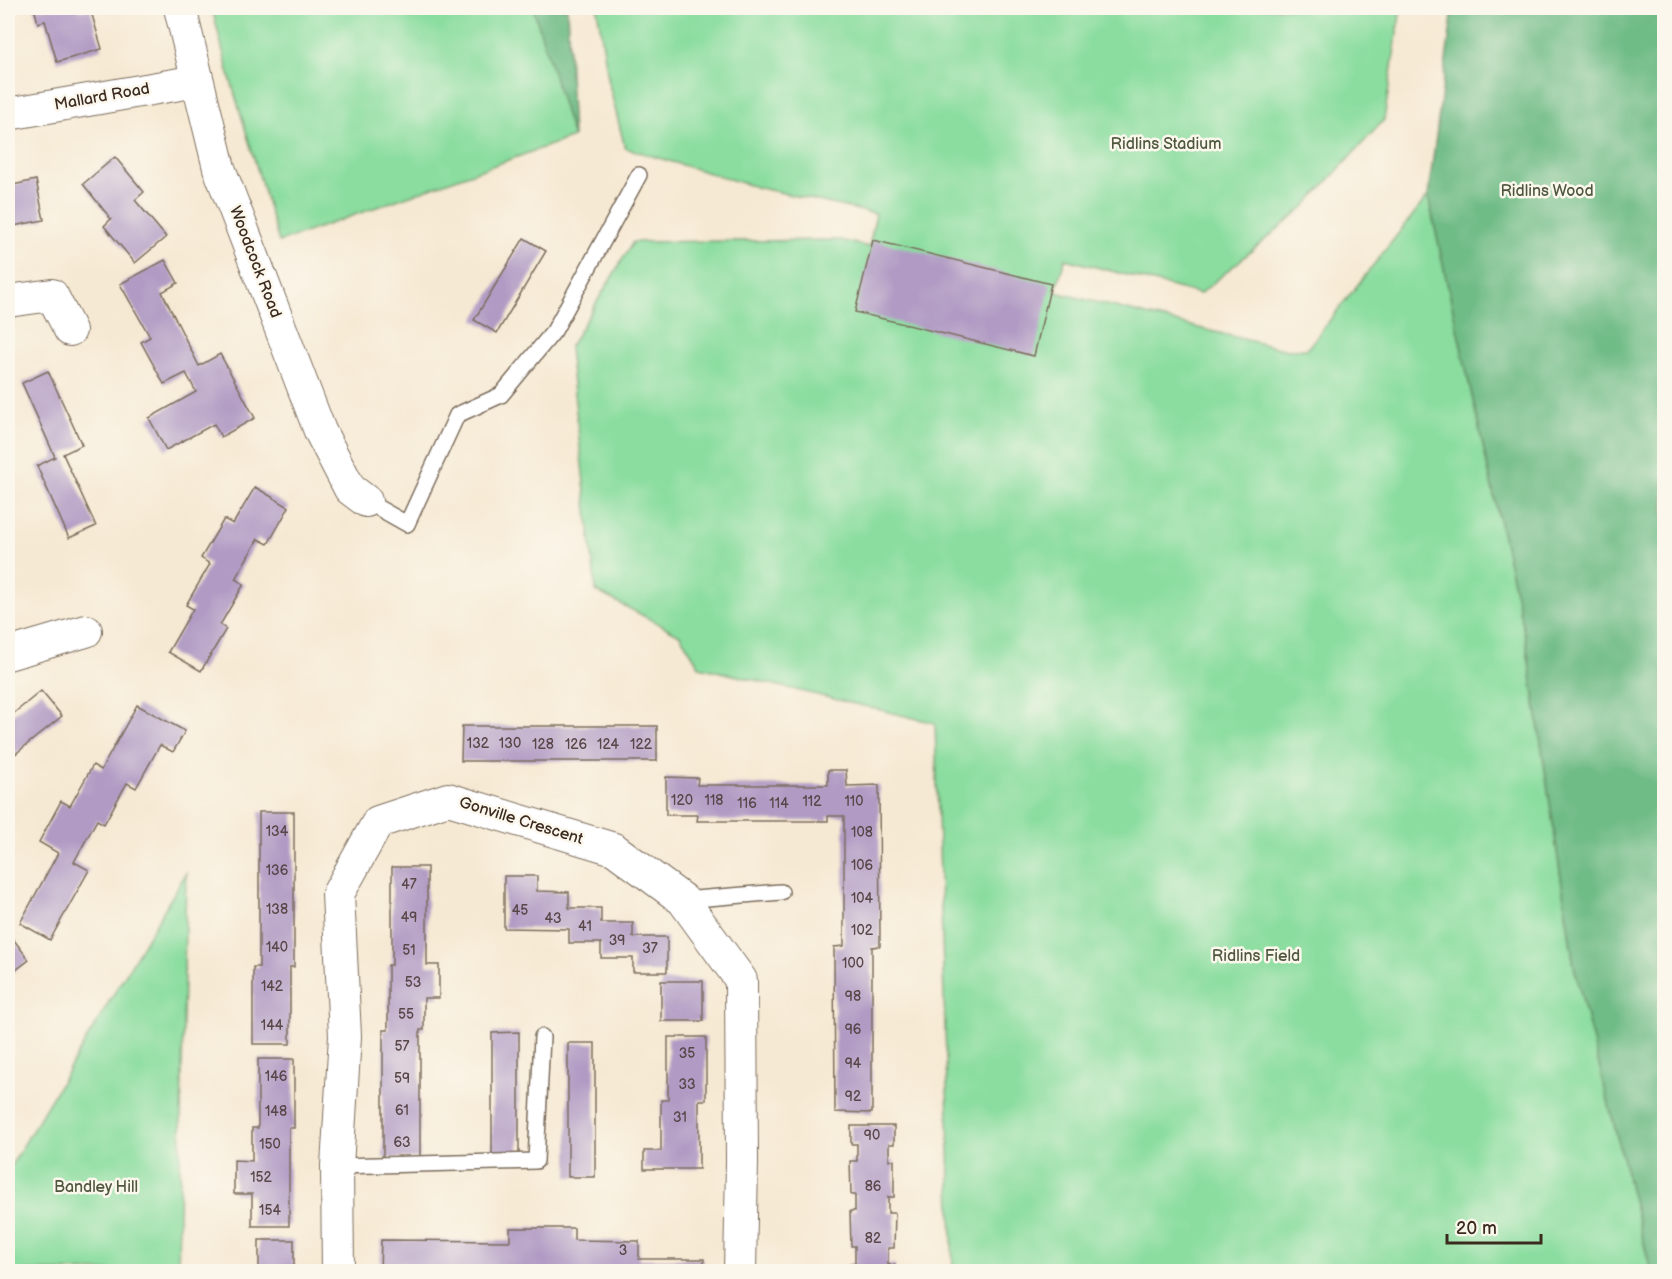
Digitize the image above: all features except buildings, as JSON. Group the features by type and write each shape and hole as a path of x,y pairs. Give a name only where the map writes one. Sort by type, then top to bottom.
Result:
{"street":[{"name":"Woodcock Road","path":"180,8 219,168 321,431 350,489 366,501"},
{"name":"Mallard Road","path":"8,114 197,81"},
{"path":"8,301 52,295 70,330"},
{"path":"8,654 86,631"},
{"name":"Gonville Crescent","path":"338,1272 337,1166 345,1036 338,894 378,822 448,799 614,849 683,900 741,980 740,1272"}],"lane":[{"path":"366,501 407,524 457,415 501,395 554,331 639,175"},
{"path":"683,900 781,892"},
{"path":"337,1166 536,1161 542,1037"}],"green space":[{"path":"212,8 534,8 573,137 279,242 228,71"},
{"path":"533,8 567,8 573,137"},
{"name":"Ridlins Field","path":"597,8 1401,8 1384,120 1304,207 1200,294 1065,259 1055,292 1287,350 1307,349 1428,196 1526,641 1574,966 1651,1271 953,1271 935,723 700,667 680,635 596,591 569,348 633,242 840,240 869,247 876,214 756,187 625,148 609,84"},
{"name":"Ridlins Wood","path":"1453,8 1664,8 1664,1271 1651,1271 1574,966 1526,641 1428,196"},
{"name":"Bandley Hill","path":"186,873 178,1271 8,1271 8,1171"}],"park label":[{"name":"Ridlins Stadium","path":"1166,144"}]}
